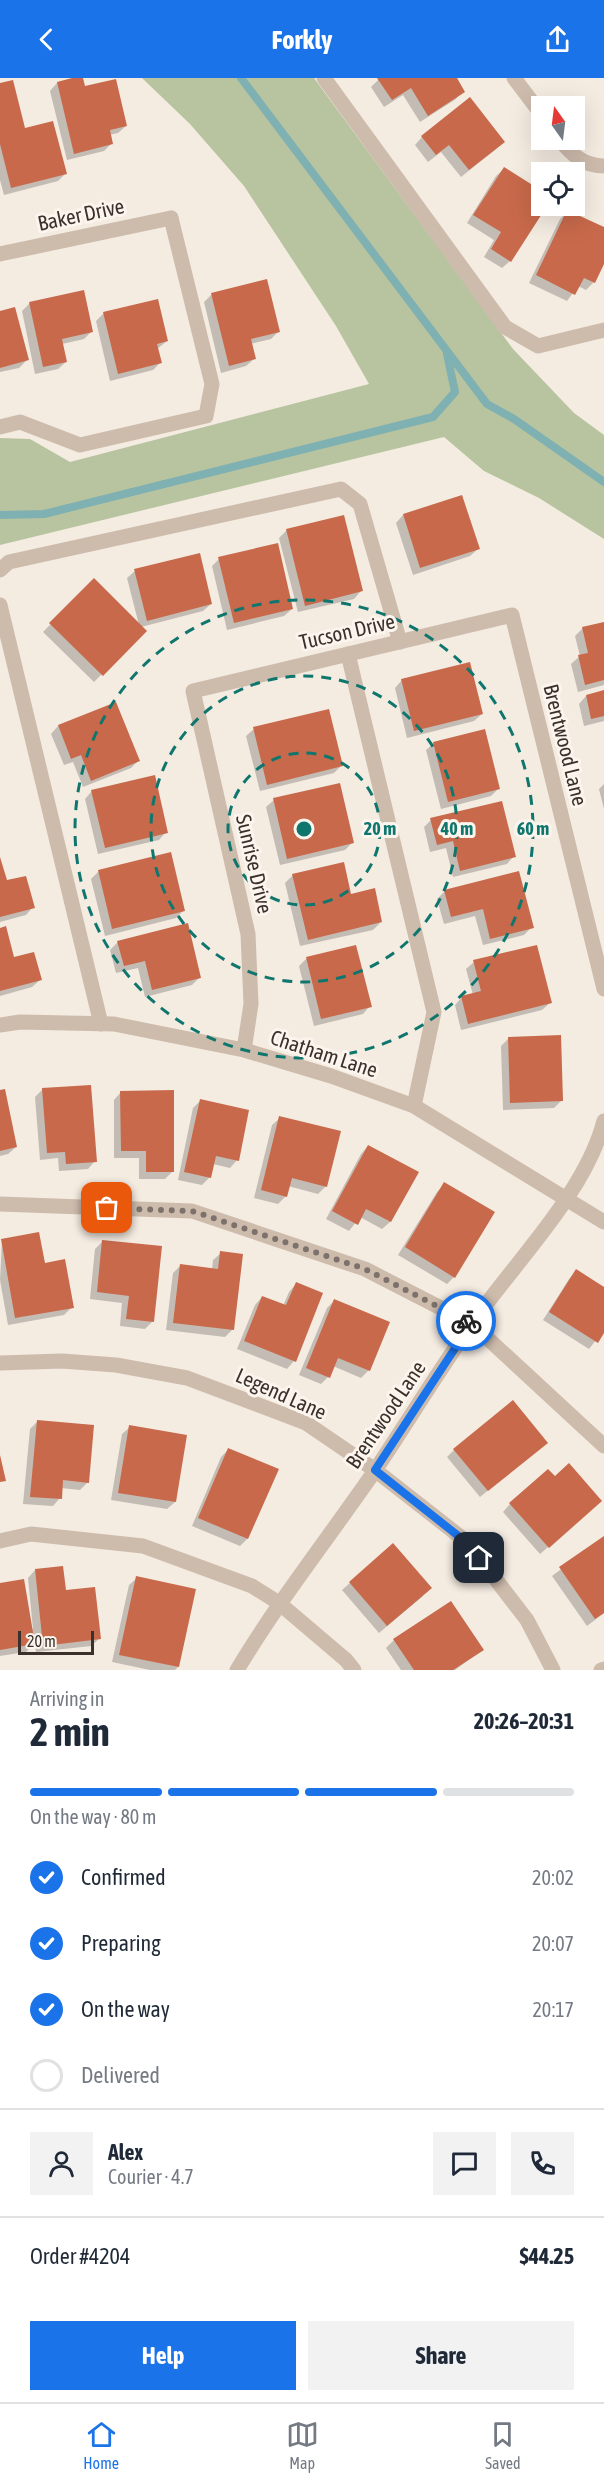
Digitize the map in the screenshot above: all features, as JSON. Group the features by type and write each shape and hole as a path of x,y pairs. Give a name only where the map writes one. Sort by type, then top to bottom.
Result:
{"street":[{"path":"324,78 505,327 538,346 604,330"},
{"path":"514,78 531,100"},
{"path":"568,150 590,166 604,166"},
{"name":"Baker Drive","path":"0,254 171,218 212,384 206,416 80,445 20,422 0,427"},
{"path":"0,570 9,562 341,489 360,504 400,642"},
{"path":"0,605 101,1024"},
{"name":"Tucson Drive","path":"193,691 512,615"},
{"name":"Brentwood Lane","path":"512,615 604,989"},
{"path":"348,654 434,1012 414,1106"},
{"name":"Sunrise Drive","path":"193,691 248,934 251,1004 244,1050"},
{"name":"Chatham Lane","path":"0,1025 20,1022 114,1024 244,1050 331,1076 414,1106 604,1222"},
{"name":"Brentwood Lane","path":"237,1670 279,1602 375,1470 471,1324 566,1199 600,1136 604,1121"},
{"path":"0,1204 192,1211 365,1269 471,1324 604,1446"},
{"name":"Legend Lane","path":"0,1363 62,1361 116,1365 187,1378 306,1423 375,1470 466,1542 527,1620 553,1670"},
{"path":"0,1541 31,1534 142,1546 252,1586 279,1602 346,1660 354,1670"}],"green space":[{"path":"142,78 314,78 513,349 574,413 604,435 604,539 539,498 484,471 444,437 0,545 0,438 30,439 70,462 369,384 336,326 244,186 190,124"}],"building":[{"path":"83,78 85,86 116,79 127,126 110,130 113,144 74,154 57,82"},
{"path":"377,78 457,78 465,92 428,116 411,88 392,100"},
{"path":"13,80 25,128 53,121 67,174 11,188 0,144 0,83"},
{"path":"470,97 505,142 469,170 449,145 436,155 421,136"},
{"path":"504,167 531,184 531,216 541,216 511,262 491,249 501,232 473,215"},
{"path":"564,216 580,216 604,227 604,264 595,283 584,278 575,295 536,275"},
{"path":"267,279 280,332 251,339 256,359 229,366 211,293"},
{"path":"84,290 93,332 62,339 67,362 43,367 29,302"},
{"path":"158,299 168,341 157,344 162,363 118,374 103,312"},
{"path":"15,307 29,360 0,368 0,311"},
{"path":"462,495 480,549 420,568 403,514"},
{"path":"344,515 363,591 305,606 286,529"},
{"path":"278,543 293,609 234,623 218,557"},
{"path":"200,553 212,604 147,621 134,569"},
{"path":"94,578 147,631 103,676 49,623"},
{"path":"604,622 604,680 585,685 578,655 588,653 582,627"},
{"path":"470,662 483,714 414,731 401,679"},
{"path":"604,690 604,716 591,719 586,695"},
{"path":"116,702 140,761 91,781 81,755 71,759 58,725"},
{"path":"329,709 343,766 267,785 253,727"},
{"path":"485,729 500,789 448,802 433,742"},
{"path":"155,775 168,833 105,848 91,790"},
{"path":"340,783 354,843 287,859 273,798"},
{"path":"502,801 516,857 460,871 453,841 437,845 430,818"},
{"path":"171,852 185,911 112,929 98,870"},
{"path":"0,857 7,880 26,876 35,908 0,917"},
{"path":"344,862 351,894 375,888 382,922 308,940 292,874"},
{"path":"519,871 534,928 490,939 483,909 451,917 444,890"},
{"path":"188,923 201,978 152,990 145,961 124,966 117,941"},
{"path":"6,926 14,957 34,952 42,980 0,991 0,928"},
{"path":"356,945 372,1007 321,1019 306,957"},
{"path":"537,945 552,1003 468,1024 461,996 481,991 473,960"},
{"path":"561,1035 563,1101 510,1103 508,1037"},
{"path":"91,1085 97,1162 66,1164 65,1152 47,1153 42,1088"},
{"path":"5,1089 17,1147 0,1151 0,1090"},
{"path":"174,1090 174,1172 146,1172 146,1151 121,1151 120,1091"},
{"path":"200,1099 249,1110 239,1161 216,1156 211,1178 184,1172"},
{"path":"279,1116 341,1131 327,1187 292,1178 287,1197 261,1190"},
{"path":"368,1145 419,1172 391,1222 366,1209 358,1225 332,1211"},
{"path":"444,1182 495,1212 455,1278 405,1247"},
{"path":"39,1232 45,1263 65,1259 74,1308 15,1318 1,1239"},
{"path":"102,1240 162,1246 154,1322 126,1319 129,1296 97,1292"},
{"path":"220,1251 243,1254 234,1330 173,1323 180,1264 218,1269"},
{"path":"576,1269 604,1287 604,1333 598,1343 549,1312"},
{"path":"296,1282 323,1293 296,1362 244,1341 262,1296 286,1305"},
{"path":"334,1299 390,1322 370,1371 338,1358 330,1378 306,1368"},
{"path":"513,1400 548,1443 488,1491 453,1449"},
{"path":"37,1420 94,1425 89,1483 63,1480 62,1499 30,1497"},
{"path":"129,1425 187,1435 176,1502 118,1493"},
{"path":"228,1448 279,1469 248,1539 198,1518"},
{"path":"0,1455 6,1481 0,1482"},
{"path":"569,1463 602,1501 549,1548 509,1503 548,1469 555,1476"},
{"path":"604,1536 604,1613 595,1619 559,1567"},
{"path":"393,1543 432,1588 387,1626 349,1582"},
{"path":"63,1566 66,1590 95,1587 101,1639 43,1646 35,1569"},
{"path":"136,1576 196,1589 179,1667 119,1655"},
{"path":"24,1579 35,1644 0,1650 0,1583"},
{"path":"451,1601 484,1650 453,1670 414,1670 393,1639"}],"waterway":[{"path":"241,78 487,404 514,419 604,482"},
{"path":"0,515 44,514 433,417 455,392 447,354"}],"way so far":[{"path":"107,1208 192,1211 365,1269 466,1321"}],"route":[{"path":"466,1321 471,1324 375,1470 466,1542 479,1558"}]}
